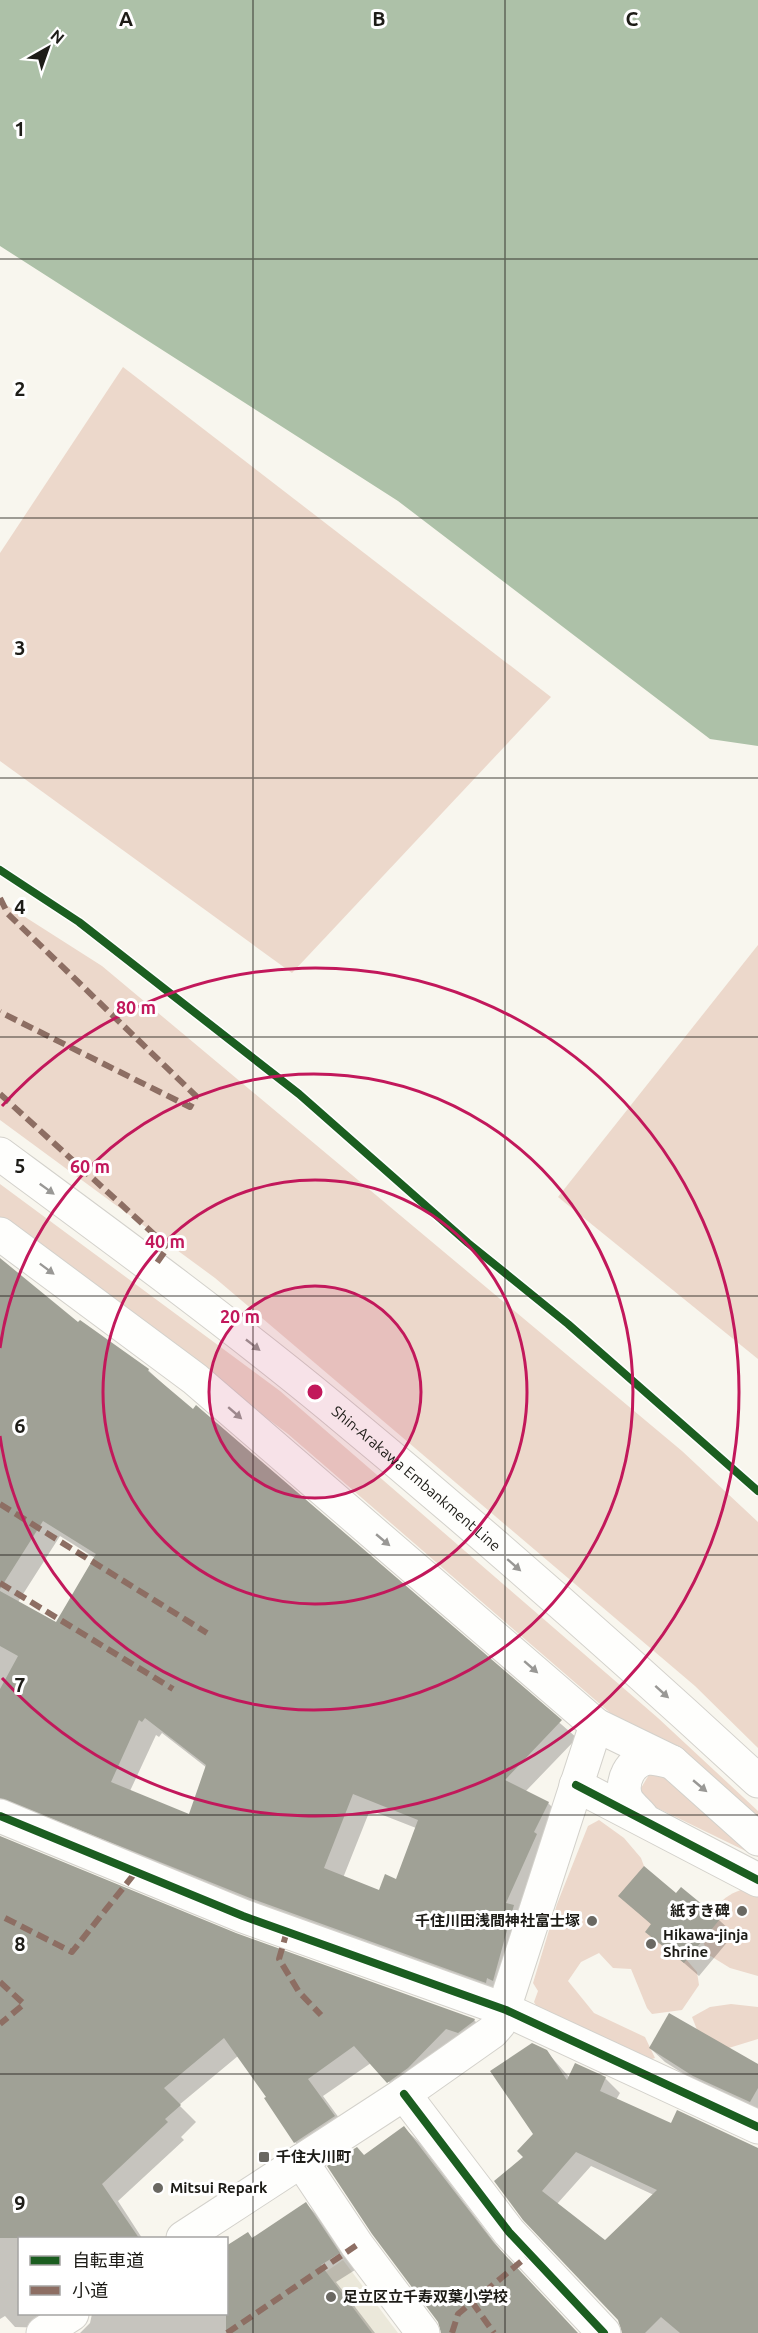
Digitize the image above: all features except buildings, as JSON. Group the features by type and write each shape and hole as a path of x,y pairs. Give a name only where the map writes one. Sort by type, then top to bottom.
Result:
{"street":[{"name":"Shin-Arakawa Embankment Line","path":"0,1154 167,1278 330,1406 658,1689 758,1781"},
{"path":"0,1234 195,1379 596,1725 672,1762 758,1839"},
{"path":"185,2237 404,2094 492,2032 506,2010 596,1725"},
{"path":"642,1817 627,1800 625,1794 624,1788 630,1769 636,1762 649,1758 672,1762"},
{"path":"576,1785 642,1817 758,1880"},
{"path":"0,1816 243,1916 506,2010 758,2127"},
{"path":"404,2094 509,2232 604,2333"},
{"path":"301,2161 357,2245 423,2333"},
{"path":"43,2333 69,2315"}],"shaded area":[{"path":"0,0 758,0 758,746 710,739 398,501 0,246"},
{"path":"123,367 551,697 292,973 0,761 0,553"},
{"path":"0,901 102,966 682,1451 758,1522 758,1748 695,1686 215,1278 0,1120"},
{"path":"758,945 758,1359 558,1197"},
{"path":"0,1184 280,1391 658,1718 758,1811 758,1823 630,1730 288,1434 0,1218"},
{"path":"657,1769 758,1854 758,1857 645,1802 641,1788 650,1773"},
{"path":"599,1820 624,1838 641,1858 673,1944 697,1972 699,1985 682,2010 652,2014 647,2008 631,1969 613,1968 599,1953 581,1962 568,1981 594,2013 645,2037 655,2058 646,2061 543,2017 534,2002 538,1991 533,1983 557,1904 588,1826"},
{"path":"751,1887 758,1892 758,1976 730,1968 709,1955 699,1933 719,1903 733,1893"},
{"path":"731,2004 758,2007 758,2039 719,2051 701,2040 692,2017 710,2007"},
{"name":"足立区立千寿双葉小学校","path":"343,2260 398,2333 237,2333"}],"marked path":[{"path":"0,898 8,914 196,1096 190,1107 0,1012"},
{"path":"0,1094 168,1247 154,1267"},
{"path":"0,1504 207,1633"},
{"path":"0,1583 173,1689"},
{"path":"5,1918 72,1952 135,1873"},
{"path":"287,1931 279,1959 299,1992 321,2015"},
{"path":"0,1982 24,2004 0,2024"},
{"path":"227,2333 357,2245"},
{"path":"452,2333 458,2314 530,2254"},
{"path":"472,2302 494,2333"}],"cycle path":[{"path":"0,870 79,922 299,1094 468,1243 568,1324 758,1491"},
{"path":"576,1785 758,1880"},
{"path":"0,1816 243,1916 506,2010 758,2127"},
{"path":"404,2094 509,2232 604,2333"}],"place":[{"name":"紙すき碑","path":"742,1911"},
{"name":"千住川田浅間神社富士塚","path":"592,1921"},
{"name":"Hikawa-jinja Shrine","path":"651,1944"},
{"name":"千住大川町","path":"264,2157"},
{"name":"Mitsui Repark","path":"158,2188"},
{"name":"足立区立千寿双葉小学校","path":"331,2297"}]}
